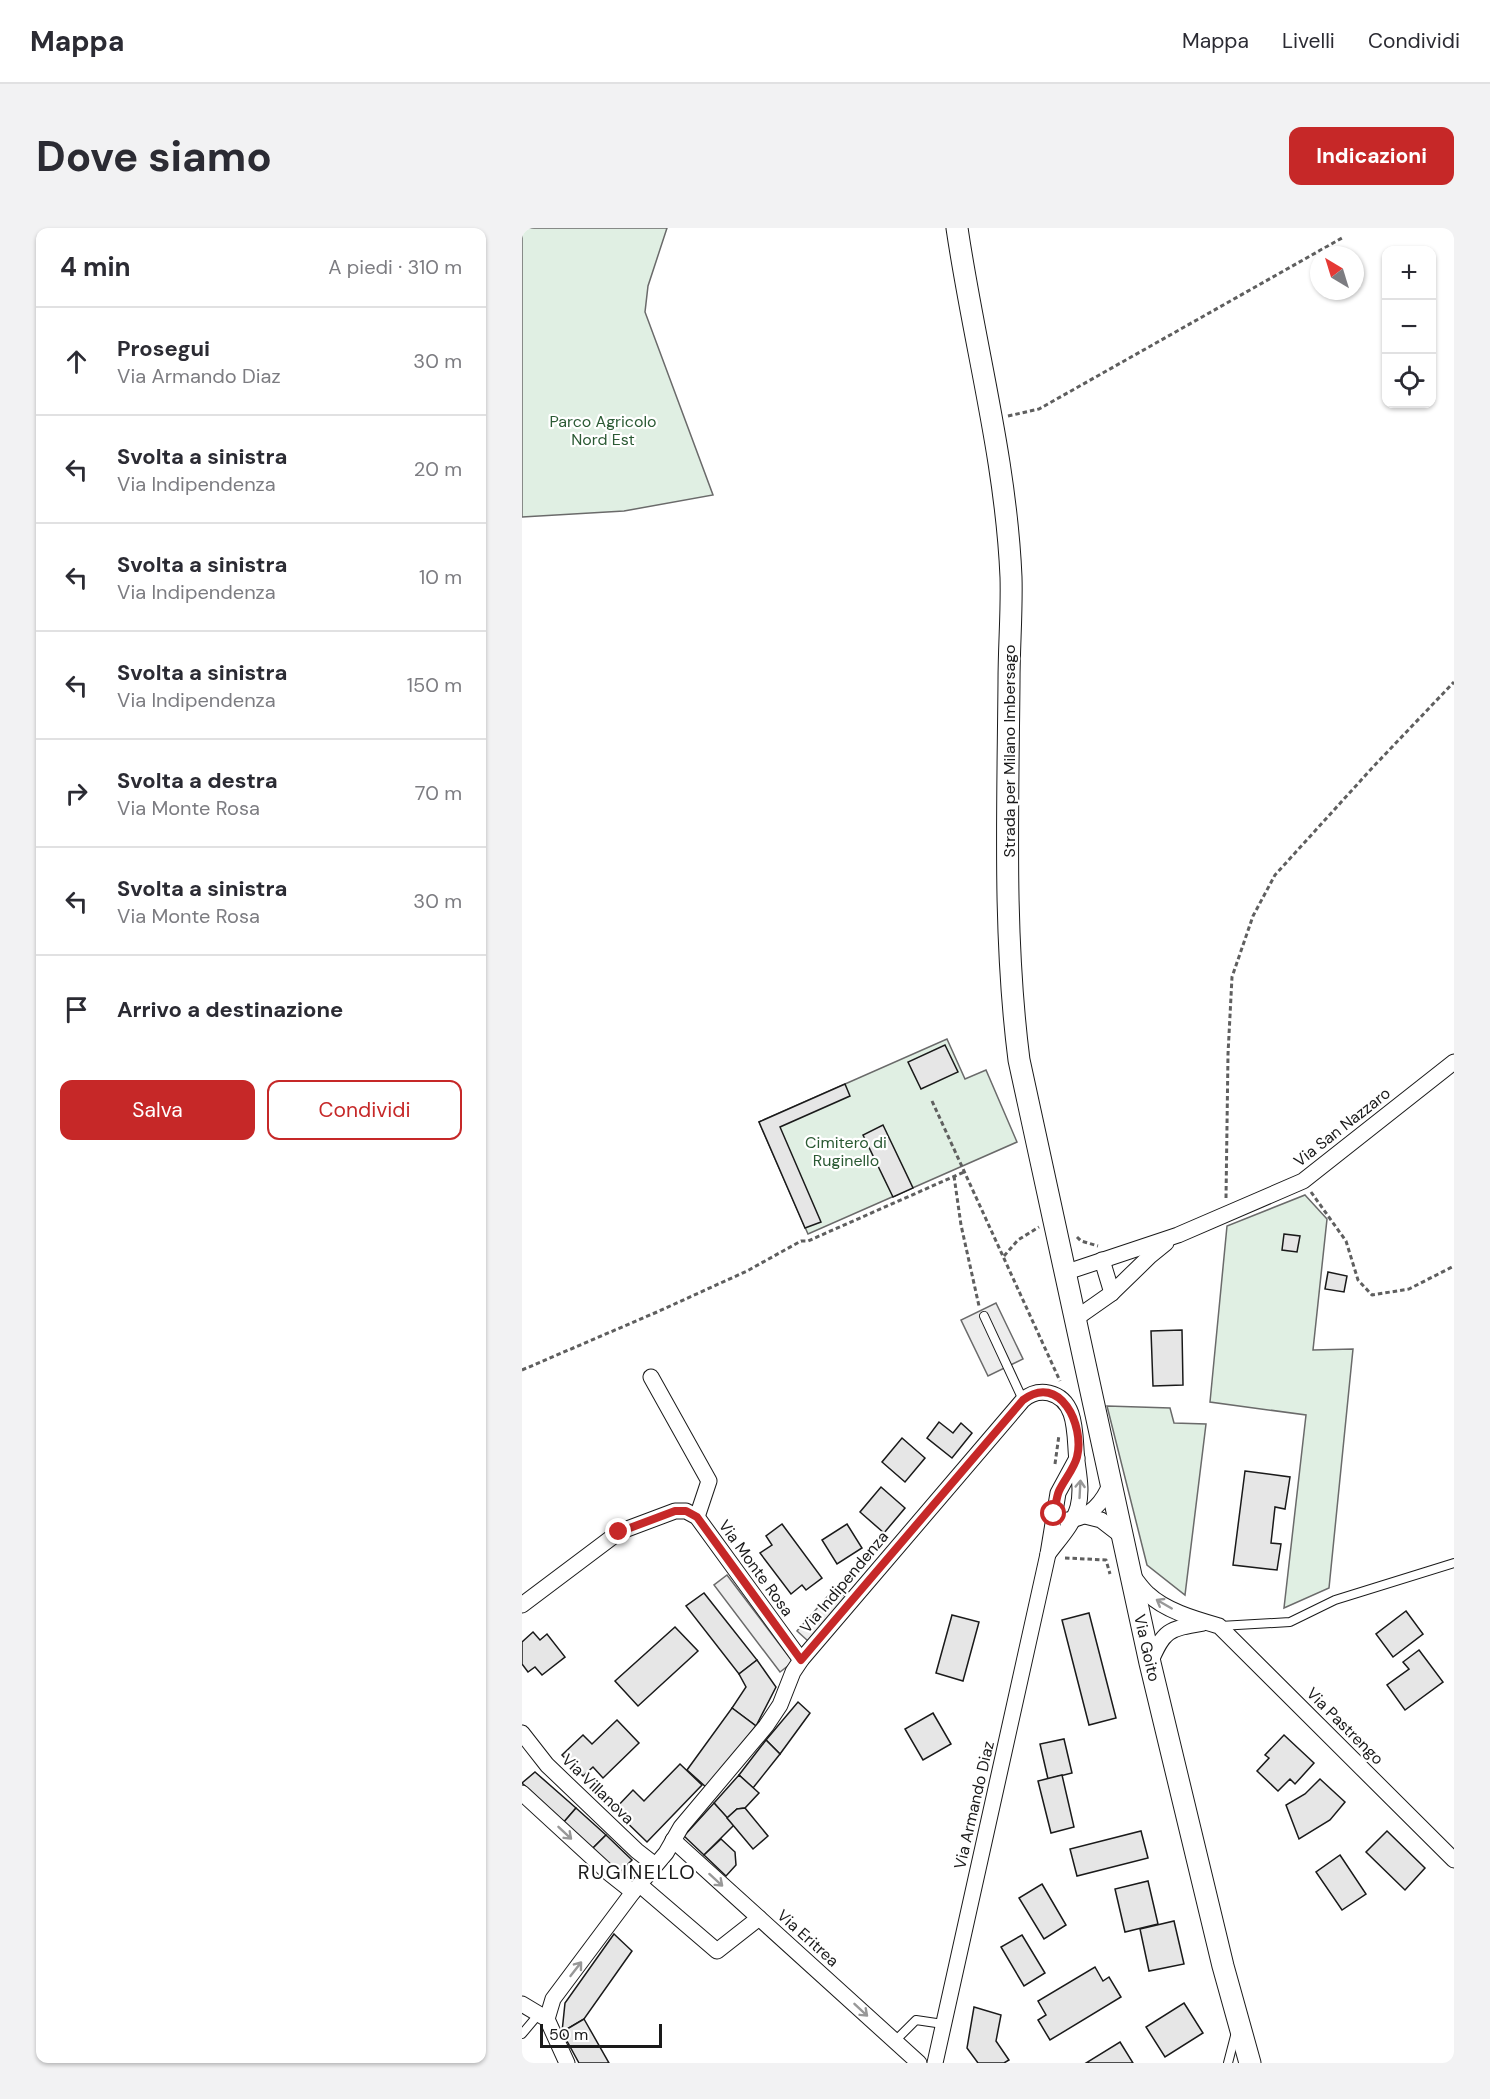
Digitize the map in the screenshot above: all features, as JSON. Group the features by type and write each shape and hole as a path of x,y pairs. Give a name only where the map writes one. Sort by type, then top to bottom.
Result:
{"street":[{"name":"Strada per Milano Imbersago","path":"957,228 1003,491 1011,577 1008,932 1012,1000 1019,1060 1064,1273"},
{"name":"Via San Nazzaro","path":"1064,1273 1178,1235 1303,1181 1454,1062"},
{"name":"Via San Nazzaro","path":"1074,1319 1112,1293 1150,1256 1178,1235"},
{"path":"1102,1260 1112,1293"},
{"name":"Via Goito","path":"1064,1273 1150,1663 1250,2063"},
{"path":"651,1377 709,1481 697,1517"},
{"path":"1023,1400 1037,1392 1056,1395 1065,1403 1071,1414 1076,1435 1080,1477 1079,1518"},
{"name":"Via Indipendenza","path":"542,2017 636,1888 655,1866 681,1827 766,1726 780,1705 793,1672 801,1660 1023,1400"},
{"path":"1077,1458 1106,1456"},
{"name":"Via Armando Diaz","path":"935,2063 1048,1554 1058,1493 1077,1458"},
{"name":"Via Armando Diaz","path":"1048,1554 1079,1518 1101,1501 1111,1482"},
{"name":"Via Monte Rosa","path":"522,1605 619,1532 675,1511 686,1511 697,1517 801,1660"},
{"path":"1054,1514 1064,1520 1079,1518 1101,1520 1123,1537"},
{"name":"Via Pastrengo","path":"1130,1573 1148,1594 1170,1608 1213,1624 1454,1860"},
{"path":"1150,1663 1160,1640 1169,1632 1183,1627 1213,1624"},
{"name":"Via Villanova","path":"524,1741 655,1866"},
{"path":"522,1793 609,1873 636,1888 717,1951 759,1918"},
{"name":"Via Eritrea","path":"673,1840 919,2063"},
{"path":"522,2004 542,2017 567,2063"}],"lane":[{"path":"984,1316 1023,1400"},
{"path":"1213,1624 1290,1622 1335,1600 1454,1563"},
{"path":"522,2034 542,2017"},
{"path":"895,2041 915,2020 943,2024"},
{"name":"Via Goito","path":"1228,2063 1239,2022"}],"path":[{"path":"992,422 1003,417 1040,409 1342,238"},
{"path":"1224,1215 1227,1185 1228,1054 1232,977 1253,916 1275,876 1373,767 1454,682"},
{"path":"932,1101 1061,1380 1056,1395"},
{"path":"522,1370 738,1275 801,1241 808,1241 964,1172"},
{"path":"954,1176 978,1304 984,1316"},
{"path":"1303,1181 1346,1241 1358,1280 1372,1295 1410,1289 1454,1266"},
{"path":"1004,1256 1018,1240 1035,1228 1053,1222"},
{"path":"1073,1234 1081,1241 1098,1245 1102,1260"},
{"path":"1055,1465 1059,1428"}],"green space":[{"name":"Parco Agricolo Nord Est","path":"522,228 667,228 648,286 645,312 713,495 624,511 522,517"},
{"name":"Cimitero di Ruginello","path":"947,1039 965,1079 986,1070 1017,1142 808,1234 759,1122"},
{"path":"1305,1195 1327,1219 1313,1350 1353,1349 1329,1588 1284,1608 1306,1415 1210,1402 1227,1226"},
{"path":"1107,1406 1170,1408 1174,1423 1206,1424 1185,1595 1147,1565"}],"shaded area":[{"path":"996,1303 1023,1359 988,1376 961,1320"},
{"path":"727,1575 793,1662 780,1672 714,1585"},
{"path":"835,1588 846,1597 808,1641 797,1631"}],"building":[{"path":"945,1045 958,1072 921,1089 908,1062"},
{"path":"845,1084 850,1096 780,1127 821,1222 805,1228 759,1122"},
{"path":"883,1125 913,1188 893,1197 863,1135"},
{"path":"1284,1234 1300,1236 1297,1252 1282,1250"},
{"path":"1328,1272 1347,1276 1344,1292 1325,1289"},
{"path":"1182,1330 1183,1385 1153,1386 1151,1331"},
{"path":"939,1422 953,1433 961,1423 972,1433 952,1458 927,1438"},
{"path":"902,1438 925,1458 905,1482 882,1462"},
{"path":"1245,1471 1290,1477 1285,1509 1275,1507 1271,1543 1281,1544 1277,1570 1233,1565"},
{"path":"881,1487 905,1508 884,1533 860,1512"},
{"path":"782,1524 822,1578 806,1590 802,1585 791,1594 760,1553 772,1545 766,1536"},
{"path":"847,1524 862,1548 837,1564 822,1540"},
{"path":"704,1593 757,1660 739,1674 686,1606"},
{"path":"1406,1611 1423,1634 1393,1657 1376,1634"},
{"path":"1089,1613 1116,1718 1089,1725 1062,1620"},
{"path":"952,1615 979,1622 963,1681 936,1673"},
{"path":"675,1627 698,1651 638,1706 615,1681"},
{"path":"533,1632 540,1640 547,1634 565,1657 542,1675 535,1667 528,1672 522,1664 522,1642"},
{"path":"1419,1650 1443,1682 1405,1710 1387,1685 1409,1669 1403,1662"},
{"path":"757,1660 776,1687 756,1726 732,1708 746,1687 739,1674"},
{"path":"798,1702 810,1713 780,1754 766,1740"},
{"path":"732,1708 756,1726 707,1788 687,1770"},
{"path":"933,1713 951,1744 923,1760 905,1729"},
{"path":"617,1720 639,1743 603,1778 593,1767 583,1776 562,1755 583,1735 592,1744"},
{"path":"1284,1735 1314,1763 1295,1784 1290,1779 1278,1791 1257,1771 1269,1758 1265,1755"},
{"path":"1064,1739 1072,1773 1048,1779 1040,1744"},
{"path":"766,1740 780,1754 753,1788 739,1775"},
{"path":"680,1764 702,1785 647,1842 614,1810 633,1790 644,1801"},
{"path":"535,1772 576,1808 563,1823 522,1783"},
{"path":"739,1775 759,1793 745,1808 737,1809 727,1818 714,1803"},
{"path":"1062,1775 1074,1827 1051,1833 1038,1781"},
{"path":"1320,1779 1345,1802 1330,1820 1299,1839 1286,1805 1305,1794"},
{"path":"714,1803 734,1825 704,1855 684,1836"},
{"path":"576,1808 606,1835 592,1849 563,1823"},
{"path":"745,1808 768,1836 753,1849 727,1818 737,1809"},
{"path":"1141,1831 1148,1858 1077,1876 1070,1849"},
{"path":"1387,1831 1425,1868 1405,1890 1366,1852"},
{"path":"606,1835 632,1860 618,1874 592,1849"},
{"path":"721,1839 735,1852 736,1865 726,1876 704,1855"},
{"path":"1340,1855 1366,1894 1342,1910 1316,1872"},
{"path":"1148,1881 1158,1924 1125,1932 1115,1889"},
{"path":"1042,1884 1066,1925 1044,1939 1019,1898"},
{"path":"1174,1921 1184,1964 1149,1971 1140,1929"},
{"path":"614,1934 632,1951 584,2019 562,2032 565,2003"},
{"path":"1022,1935 1045,1973 1024,1986 1001,1947"},
{"path":"1095,1967 1103,1981 1109,1977 1121,1997 1050,2040 1038,2020 1046,2015 1038,2001"},
{"path":"1184,2003 1203,2033 1165,2057 1146,2027"},
{"path":"974,2007 1001,2015 996,2041 1009,2060 1004,2063 978,2063 967,2048"},
{"path":"584,2019 609,2063 579,2063 562,2032"},
{"path":"1120,2042 1133,2063 1086,2063"}],"district":[{"name":"RUGINELLO","path":"637,1872"}],"route":[{"path":"619,1532 675,1511 686,1511 697,1517 801,1660 1023,1400 1037,1392 1056,1395 1065,1403 1071,1414 1076,1435 1077,1458 1058,1493 1054,1514"}]}
